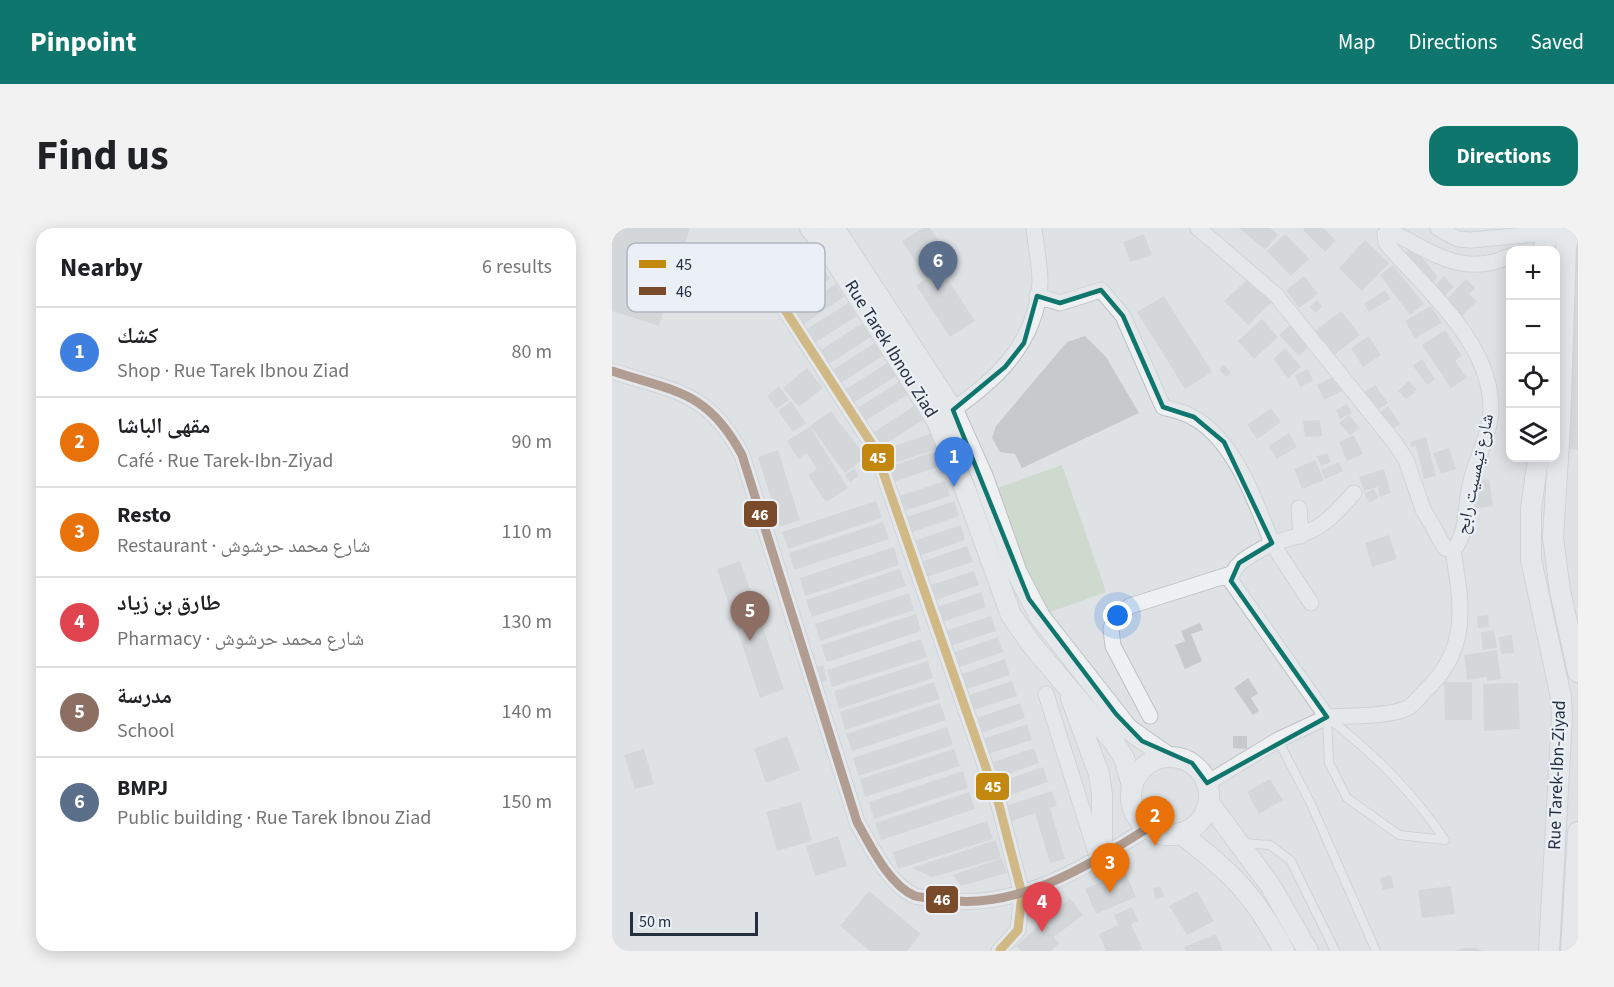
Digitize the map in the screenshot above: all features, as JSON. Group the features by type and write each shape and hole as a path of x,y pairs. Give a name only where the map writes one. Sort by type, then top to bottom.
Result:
{"street":[{"name":"Rue Tarek Ibnou Ziad","path":"810,228 823,243"},
{"name":"Rue Tarek Ibnou Ziad","path":"834,228 945,416 1011,615 1114,742 1124,758 1132,785"},
{"path":"945,416 1005,367 1024,343 1040,282 1034,228"},
{"name":"شارع تيمسيت رابح","path":"1198,228 1276,295 1395,443 1406,460 1423,509 1445,548 1453,550 1460,543 1469,487 1491,411 1488,383 1480,362 1463,333 1386,243 1385,234 1388,230 1435,255 1465,266 1481,265 1506,257"},
{"path":"1438,228 1458,239 1465,240 1552,234"},
{"path":"1526,246 1552,234"},
{"path":"1552,234 1553,538 1560,591 1578,672"},
{"name":"Rue Tarek Ibnou Ziad","path":"825,246 974,454 1017,573 1029,599 1052,634 1128,729 1168,756"},
{"path":"1038,296 1060,303 1101,290 1123,316 1163,407 1194,417 1224,442 1261,515 1272,543 1311,603"},
{"path":"786,312 875,449 887,477 999,805 1022,894 1018,930 999,951"},
{"path":"612,371 687,396 711,410 728,428 742,455 857,822 882,868 915,895 964,904 1022,894 1100,858 1148,828"},
{"name":"Rue Tarek-Ibn-Ziyad","path":"1537,462 1530,518 1531,560 1561,697 1562,717 1550,951"},
{"path":"1150,716 1113,646 1111,629 1114,619 1130,606 1231,574 1239,563 1272,543 1301,536 1326,524 1354,493"},
{"path":"1299,508 1301,536"},
{"path":"1207,783 1278,740 1327,717 1366,716 1408,708 1444,674 1457,648 1460,594 1453,550"},
{"path":"1231,574 1234,586 1327,717"},
{"path":"1066,684 1099,774 1102,795 1100,858"},
{"path":"1046,694 1100,858"},
{"path":"1209,803 1199,822 1180,833 1163,834 1148,828 1134,809 1132,785 1146,765 1168,756 1192,763 1207,783 1209,803 1270,885 1308,951"},
{"path":"1571,951 1578,832"},
{"path":"1180,833 1239,882 1262,911 1284,951"}],"lane":[{"path":"1327,717 1382,763 1419,802 1445,840 1399,835 1347,798 1329,763 1327,717"},
{"path":"1278,740 1311,804 1376,951"},
{"path":"1236,842 1270,845 1291,861 1335,951"}],"highlighted area":[{"path":"1101,290 1123,316 1163,407 1194,417 1224,442 1272,543 1239,563 1231,581 1327,717 1207,783 1192,763 1142,741 1116,714 1029,599 953,410 1005,367 1024,343 1037,296 1060,303"}],"shaded area":[{"path":"1062,465 1106,592 1042,615 997,488"}],"building":[{"path":"612,228 690,228 685,243 627,243 627,312 663,312 659,326 612,311"},
{"path":"923,228 930,228 956,268 945,275 975,321 950,337 916,285 927,279 902,241"},
{"path":"1239,228 1270,228 1278,235 1265,250"},
{"path":"1323,228 1336,240 1325,252 1303,230"},
{"path":"1144,234 1152,255 1130,262 1123,242"},
{"path":"1285,234 1309,259 1291,276 1267,251"},
{"path":"1365,240 1389,263 1362,291 1339,268"},
{"path":"1413,246 1438,277 1427,286 1402,256"},
{"path":"1570,246 1578,246 1578,450 1566,449"},
{"path":"1393,265 1424,304 1410,315 1380,275"},
{"path":"825,270 830,279 825,282"},
{"path":"1304,276 1318,294 1299,308 1286,290"},
{"path":"1444,276 1454,287 1441,299 1431,289"},
{"path":"1250,277 1273,301 1248,325 1224,301"},
{"path":"1466,279 1475,288 1469,294 1477,301 1460,318 1444,302"},
{"path":"836,284 844,297 825,310 825,291"},
{"path":"1385,290 1390,299 1369,312 1364,304"},
{"path":"1164,296 1212,372 1185,389 1137,312"},
{"path":"1317,300 1322,306 1316,313 1310,307"},
{"path":"848,303 857,316 813,344 804,331"},
{"path":"1431,306 1442,323 1415,338 1405,321"},
{"path":"1341,311 1360,335 1330,358 1311,334"},
{"path":"792,312 822,312 801,326"},
{"path":"1262,319 1278,337 1254,359 1238,341"},
{"path":"862,323 871,337 827,365 818,352"},
{"path":"1290,325 1310,346 1299,356 1279,335"},
{"path":"1445,330 1462,356 1455,361 1467,378 1451,388 1422,345"},
{"path":"1085,336 1106,357 1139,413 1022,468 1015,454 1000,452 992,438 996,426 1067,342"},
{"path":"1369,336 1381,355 1363,367 1351,348"},
{"path":"875,343 883,356 839,384 831,371"},
{"path":"1285,348 1301,367 1288,378 1273,359"},
{"path":"1422,359 1435,379 1427,385 1413,366"},
{"path":"887,363 896,376 852,404 843,391"},
{"path":"1223,365 1231,372 1227,377 1219,370"},
{"path":"807,368 823,388 799,407 783,388"},
{"path":"1308,369 1313,381 1300,387 1295,375"},
{"path":"1337,375 1344,390 1324,400 1317,385"},
{"path":"900,381 908,394 864,422 856,409"},
{"path":"1409,381 1417,390 1406,399 1398,391"},
{"path":"1375,385 1388,403 1375,412 1361,395"},
{"path":"779,386 789,400 776,409 767,396"},
{"path":"791,401 806,423 793,432 778,411"},
{"path":"1347,404 1352,413 1340,419 1336,410"},
{"path":"914,406 923,420 879,448 871,434"},
{"path":"1388,406 1400,424 1390,431 1378,414"},
{"path":"1271,408 1281,422 1257,439 1247,425"},
{"path":"831,411 866,457 845,473 810,426"},
{"path":"1349,415 1360,428 1350,435 1339,423"},
{"path":"1320,420 1322,436 1305,437 1303,421"},
{"path":"810,427 848,488 826,502 808,475 817,469 807,453 798,459 787,441"},
{"path":"932,433 938,449 888,465 883,450"},
{"path":"1289,433 1297,447 1277,459 1269,446"},
{"path":"1354,435 1363,454 1347,461 1339,442"},
{"path":"1426,437 1436,476 1424,479 1416,446 1411,447 1410,442"},
{"path":"1449,448 1456,469 1441,474 1433,453"},
{"path":"778,450 800,520 780,527 758,457"},
{"path":"939,450 943,465 894,482 889,467"},
{"path":"1327,453 1331,462 1321,466 1317,456"},
{"path":"1315,460 1324,480 1302,489 1294,469"},
{"path":"1339,462 1343,471 1325,479 1321,470"},
{"path":"854,469 859,476 850,482 845,475"},
{"path":"1384,469 1391,493 1379,497 1378,487 1364,491 1359,477"},
{"path":"1489,479 1493,506 1472,509 1468,482"},
{"path":"945,481 950,496 901,512 896,497"},
{"path":"1374,489 1378,498 1369,503 1364,493"},
{"path":"876,501 882,518 788,549 782,532"},
{"path":"954,501 959,516 910,533 904,518"},
{"path":"883,522 889,539 794,570 789,553"},
{"path":"961,525 965,540 916,557 911,542"},
{"path":"1389,535 1397,559 1372,567 1365,543"},
{"path":"967,546 973,562 923,578 918,563"},
{"path":"894,547 899,565 805,596 800,578"},
{"path":"740,561 784,689 760,698 717,569"},
{"path":"900,569 906,586 812,617 806,600"},
{"path":"974,571 979,585 930,602 925,587"},
{"path":"981,592 986,607 937,624 932,609"},
{"path":"909,593 914,610 820,641 815,624"},
{"path":"916,614 921,631 827,662 821,645"},
{"path":"1488,615 1489,627 1478,628 1477,616"},
{"path":"991,616 996,631 947,647 942,632"},
{"path":"1200,623 1203,630 1191,634 1202,661 1185,669 1175,645 1185,641 1181,631"},
{"path":"1494,630 1497,648 1483,650 1481,632"},
{"path":"1512,635 1514,653 1501,654 1499,637"},
{"path":"998,637 1003,652 954,669 949,654"},
{"path":"921,639 927,657 832,687 827,670"},
{"path":"1497,650 1501,679 1487,681 1487,677 1467,680 1464,655"},
{"path":"1005,659 1010,675 961,691 956,676"},
{"path":"928,661 933,678 839,709 834,691"},
{"path":"823,665 827,680 819,683 814,668"},
{"path":"1248,678 1258,693 1251,698 1259,711 1253,715 1234,688"},
{"path":"1012,681 1017,696 968,712 963,697"},
{"path":"934,682 940,699 845,730 840,712"},
{"path":"1444,682 1472,682 1472,720 1445,720"},
{"path":"1518,683 1520,729 1484,731 1483,684"},
{"path":"940,703 946,720 852,751 846,734"},
{"path":"1020,703 1025,718 975,735 971,720"},
{"path":"1027,724 1032,740 982,756 977,741"},
{"path":"947,727 953,745 859,776 853,758"},
{"path":"787,736 800,770 766,783 754,749"},
{"path":"1233,736 1247,736 1247,749 1233,748"},
{"path":"1034,748 1039,763 990,780 985,765"},
{"path":"644,749 654,784 635,789 624,755"},
{"path":"954,749 960,766 865,797 860,779"},
{"path":"1043,767 1048,782 999,799 994,784"},
{"path":"963,771 968,788 874,819 869,802"},
{"path":"1270,779 1283,800 1259,814 1247,792"},
{"path":"1052,791 1057,806 1050,808 1065,859 1050,863 1035,813 1007,823 1002,807"},
{"path":"969,792 975,809 881,840 875,823"},
{"path":"801,802 812,841 777,851 766,812"},
{"path":"987,821 993,839 898,869 893,852"},
{"path":"838,836 847,866 815,876 806,846"},
{"path":"996,840 1001,858 932,877 911,868"},
{"path":"1002,858 1007,873 961,886 953,875"},
{"path":"1125,872 1136,897 1096,914 1085,889"},
{"path":"1391,875 1394,888 1383,890 1380,878"},
{"path":"1451,886 1455,914 1422,918 1418,890"},
{"path":"1161,887 1164,897 1155,899 1153,888"},
{"path":"869,891 921,934 907,951 870,951 840,926"},
{"path":"1197,891 1214,921 1187,935 1169,906"},
{"path":"1070,898 1083,915 1054,937 1059,943 1051,951 1021,951 1016,946"},
{"path":"1132,907 1138,921 1131,924 1143,950 1106,951 1099,934 1118,925 1114,915"},
{"path":"1216,934 1223,951 1185,951 1184,947"},
{"path":"1463,948 1476,948 1483,951 1456,951"}],"transit line":[{"name":"45","path":"786,312 875,449 999,805 1022,894 1018,930 1000,950"},
{"name":"46","path":"612,371 672,390 703,406 729,434 742,455 857,822 881,864 906,891 918,897 966,902 1021,893 1100,858 1148,828"}],"place":[{"name":"BMPJ","path":"938,291"},
{"name":"كشك","path":"954,487"},
{"name":"مدرسة","path":"750,641"},
{"name":"مقهى الباشا","path":"1155,846"},
{"name":"Resto","path":"1110,893"},
{"name":"طارق بن زياد","path":"1042,932"}]}
